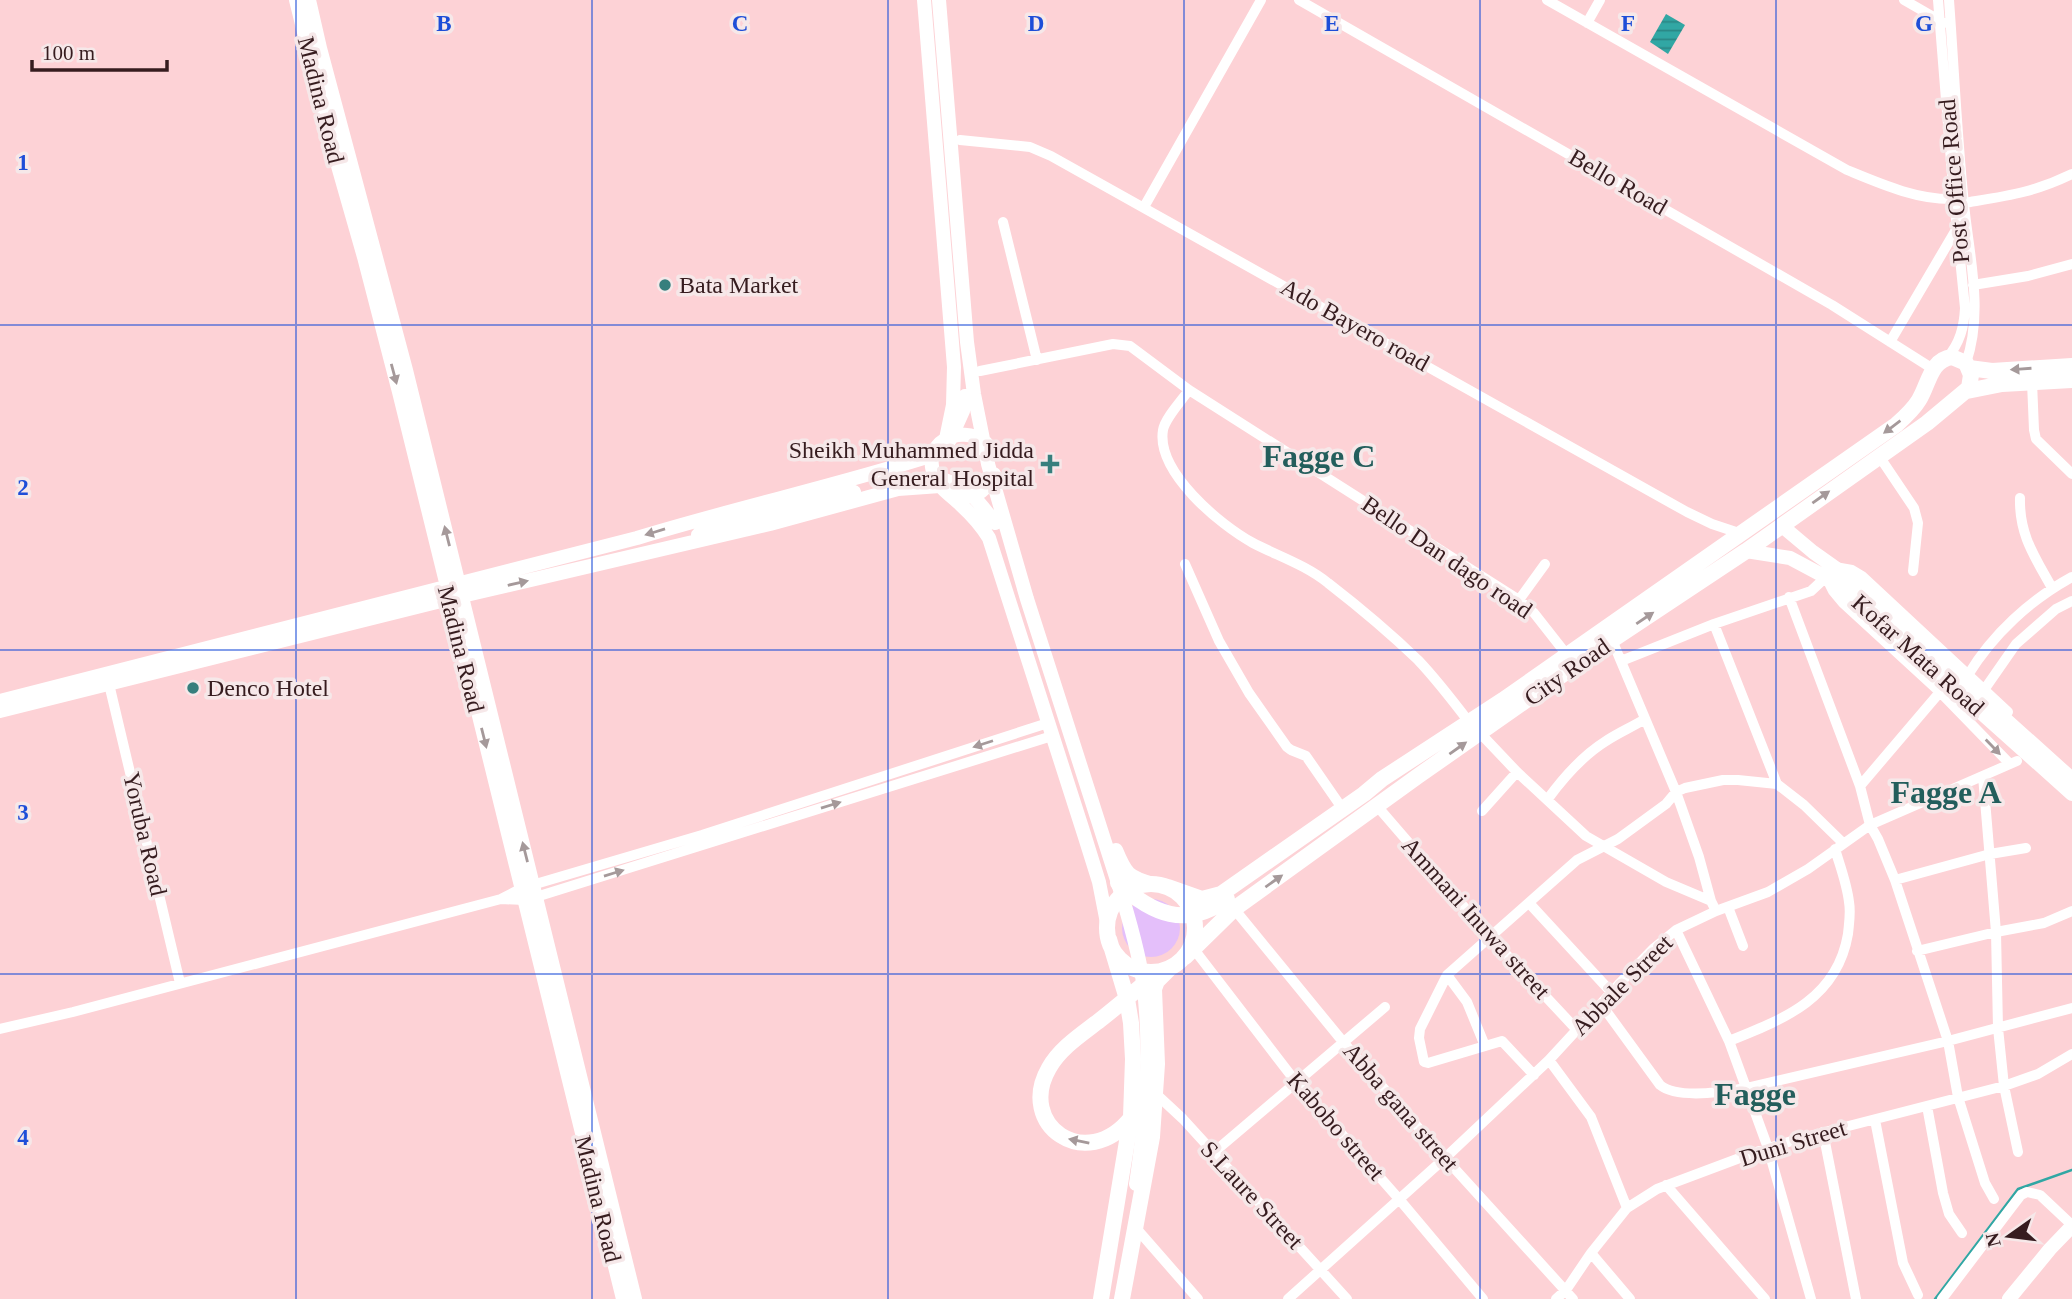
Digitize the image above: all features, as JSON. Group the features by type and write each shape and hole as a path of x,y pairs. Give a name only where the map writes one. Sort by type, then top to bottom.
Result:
{"highway":[{"path":"1968,365 1971,382 1962,394 1951,398 1938,393 1931,380 1932,371 1939,362 1947,358 1957,358 1982,370 2072,366"},
{"name":"City Road","path":"1189,952 1234,909 1377,806 1567,655 1896,425 1912,411 1932,371"},
{"name":"City Road","path":"1222,894 1347,809 1382,779 1474,727 1746,551 1962,394 1995,385 2072,380"},
{"path":"1122,887 1153,909 1171,915 1193,914 1209,909 1347,809"},
{"path":"1104,1299 1131,1117 1133,1059 1131,1023 1108,934 1111,911 1121,896 1136,887 1161,886 1202,899 1222,894"},
{"path":"1135,1114 1115,1135 1105,1140 1088,1144 1072,1142 1050,1125 1042,1107 1043,1082 1050,1066 1073,1042 1189,952 1195,932 1189,905 1180,895 1161,886"},
{"path":"1108,934 1114,951 1122,961 1145,972 1164,970"},
{"path":"1122,1299 1152,1137 1157,1064 1153,989 1164,970"}],"main road":[{"name":"Madina Road","path":"296,0 406,370 454,592 607,1213 623,1299"},
{"name":"Madina Road","path":"309,0 338,143"},
{"path":"924,0 954,367 953,405 946,439"},
{"path":"930,0 958,343 979,466 1123,932 1133,981 1139,1058 1135,1114 1128,1176 1104,1299"},
{"path":"939,0 967,342 983,441 1027,599 1122,887 1143,980 1148,1059 1143,1139 1115,1299"},
{"path":"946,0 960,141 965,226 989,445 1080,744 1116,852 1128,875 1161,886"},
{"path":"686,544 704,530 721,522 903,474 924,464 950,440 963,411 965,396"},
{"path":"989,445 973,435 963,433 946,439 933,455 932,469 943,489 980,524 989,538 1099,882 1108,934"},
{"path":"0,711 454,592 680,525 933,455"},
{"path":"0,701 454,592 686,544 898,489 943,489 958,497 970,496 981,492 989,484 995,461"},
{"path":"680,525 721,522 926,477 941,479 969,491 995,523"},
{"name":"Kofar Mata Road","path":"1781,525 2072,794"},
{"name":"Kofar Mata Road","path":"1746,551 1790,558 1835,575 2072,779"},
{"name":"Madina Road","path":"607,1213 635,1299"},
{"path":"2009,1299 2072,1226"},
{"path":"2018,1299 2072,1238"}],"street":[{"path":"1144,207 1261,0"},
{"name":"Bello Road","path":"1298,0 1815,296 1932,371"},
{"path":"1547,0 1847,170 1882,185 1927,198 1959,201 2020,194 2072,174"},
{"path":"1587,23 1600,0"},
{"path":"1904,0 1945,24"},
{"name":"Post Office Road","path":"1938,0 1945,24"},
{"name":"Post Office Road","path":"1948,0 1945,24 1959,201 1975,310 1968,365"},
{"name":"Ado Bayero road","path":"960,141 1030,147 1051,156 1687,512 1742,534"},
{"name":"Post Office Road","path":"1947,358 1960,338 1964,324 1964,286 1957,228 1959,201"},
{"path":"1003,222 1037,360"},
{"path":"1890,342 1957,228"},
{"path":"1973,285 2028,276 2072,264"},
{"name":"Bello Dan dago road","path":"980,371 1121,343 1130,346 1189,390 1519,600 1534,612 1567,655"},
{"path":"2032,382 2036,439 2072,474"},
{"path":"1189,390 1163,429 1164,448 1174,470 1213,516 1251,541 1308,569 1326,581 1417,659 1474,727 1517,772 1586,836 1714,906"},
{"path":"1879,456 1914,508 1917,523 1913,571"},
{"path":"2020,498 2019,518 2024,534 2052,588"},
{"path":"1185,564 1219,641 1248,693 1287,747 1306,756 1347,809"},
{"path":"1519,600 1545,564"},
{"path":"1621,662 1713,624 1811,590 1835,575 1852,570 1862,576 2072,771"},
{"path":"1835,575 1833,591 1843,603 1940,692 1860,786"},
{"path":"1968,675 1983,651 2010,622 2052,588 2072,577"},
{"path":"1789,597 1860,786 1870,825 1895,880 1948,1041 1958,1097 1986,1183 1994,1199"},
{"path":"1984,690 2016,644 2056,609 2072,601"},
{"path":"1713,624 1777,784 1804,805 1839,846 1850,903 1845,951 1835,974 1798,1010 1729,1041"},
{"path":"1612,640 1676,792 1714,906"},
{"name":"Yoruba Road","path":"109,684 180,983"},
{"name":"Abbale Street","path":"1288,1299 1549,1060 1654,948 1676,930 1714,906 1728,906 1768,892 1808,869 1870,825 2014,762 1940,692"},
{"path":"1547,800 1567,773 1595,749 1645,719"},
{"path":"0,1029 529,893 1050,729"},
{"path":"1482,811 1517,772"},
{"path":"1983,776 1996,932 1998,1028 2004,1086 2018,1152"},
{"path":"1534,1074 1505,1043 1499,1041 1429,1063 1424,1062 1420,1029 1447,975 1577,860 1618,839 1666,804 1676,792 1723,780 1777,784"},
{"name":"Ammani Inuwa street","path":"1377,806 1490,937 1577,1030"},
{"path":"1895,880 1990,854 2025,848"},
{"name":"Abba gana street","path":"1222,894 1344,1043 1569,1295"},
{"path":"1529,902 1612,993"},
{"path":"1728,906 1743,946"},
{"path":"1917,951 2044,923 2072,911"},
{"path":"1676,930 1729,1041 1768,1148 1811,1299"},
{"name":"Kabobo street","path":"1189,952 1296,1082 1483,1299"},
{"path":"1447,975 1467,1002 1485,1046"},
{"path":"1601,1004 1660,1085 1667,1090 1726,1092 1948,1041 2072,1008"},
{"path":"1213,1153 1385,1007"},
{"name":"Duni Street","path":"1556,1299 1569,1295 1591,1253 1627,1208 1657,1189 1768,1148 2004,1086 2038,1074 2072,1054"},
{"path":"1549,1060 1591,1117 1627,1208"},
{"name":"S.Laure Street","path":"1155,1093 1183,1119 1347,1299"},
{"path":"1927,1106 1946,1204 1949,1214 1962,1233"},
{"path":"1875,1120 1903,1263 1918,1294"},
{"path":"1823,1132 1856,1299"},
{"path":"1666,1185 1765,1299"},
{"path":"1942,1299 2021,1195 2027,1192 2040,1195 2072,1226"},
{"path":"1136,1228 1198,1299"},
{"path":"1591,1253 1630,1299"}],"shaded area":[{"path":"1151,899 1162,901 1175,912 1180,928 1178,939 1167,952 1151,957 1140,955 1127,944 1122,928 1124,917 1135,904"}],"water":[{"path":"1666,14 1685,25 1668,54 1650,42"}],"waterway":[{"path":"1935,1299 2018,1189 2072,1170"}],"place":[{"name":"Bata Market","path":"665,285"},
{"name":"Sheikh Muhammed Jidda General Hospital","path":"1050,464"},
{"name":"Denco Hotel","path":"193,688"}],"district":[{"name":"Fagge C","path":"1319,456"},
{"name":"Fagge A","path":"1946,792"},
{"name":"Fagge","path":"1755,1094"}]}
